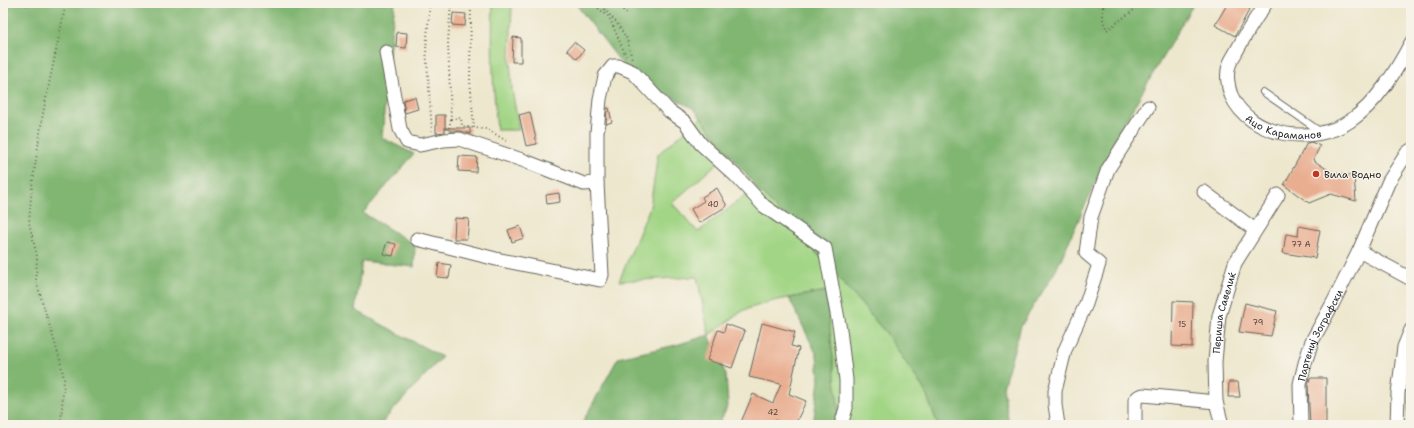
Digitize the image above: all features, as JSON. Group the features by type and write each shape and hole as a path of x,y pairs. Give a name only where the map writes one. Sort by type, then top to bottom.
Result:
{"street":[{"name":"Ацо Караманов","path":"1266,3 1239,45 1228,66 1228,88 1235,105 1243,114 1254,122 1277,133 1299,136 1321,132 1349,122 1364,109 1398,68 1411,43"},
{"path":"386,52 400,129 407,142 420,145 444,140 459,139 488,150 525,161 584,184 597,183"},
{"path":"417,239 496,258 600,280 602,275 597,183 597,133 599,106 604,76 613,66 633,66 669,111 685,122 701,144 736,176 764,206 825,248 840,330 846,380 846,408 841,425"},
{"path":"1058,425 1055,391 1065,350 1086,304 1099,264 1086,252 1091,217 1108,169 1148,107"},
{"name":"Партениј Зографски","path":"1301,425 1300,384 1312,341 1359,251 1389,181 1407,153 1411,150"},
{"path":"1204,192 1255,230"},
{"name":"Периша Савелиќ","path":"1222,425 1216,402 1215,362 1219,316 1235,263 1278,195"},
{"path":"1359,251 1411,278"},
{"path":"1397,425 1398,393 1404,347 1411,330"},
{"path":"1135,425 1135,400 1143,395 1216,402"}],"lane":[{"path":"1263,92 1321,132"}],"path":[{"path":"66,3 43,113 32,186 29,223 37,256 36,281 60,360 64,379 61,421 70,425"},
{"path":"430,3 426,49 432,133"},
{"path":"448,129 451,119 448,42 451,3"},
{"path":"471,3 470,80 474,128"},
{"path":"592,3 609,17 633,66"},
{"path":"599,3 616,22 627,39 633,66"},
{"path":"613,3 626,13 623,3"},
{"path":"1103,3 1103,21 1107,30 1143,3"},
{"path":"1103,7 1108,3"},
{"path":"451,119 461,118 462,126 487,129 509,143"}],"green space":[{"path":"3,3 395,3 382,138 414,154 363,213 415,245 414,267 362,261 355,310 442,357 381,425 3,425"},
{"path":"493,3 512,3 510,59 512,89 519,130 497,130 494,98 492,35"},
{"path":"575,3 1194,3 1115,139 1056,270 1021,326 1003,387 1009,425 938,425 925,391 886,333 832,270 756,187 694,109 630,74"},
{"path":"701,118 729,153 672,203 698,232 756,187 832,270 886,333 925,391 938,425 840,425 826,291 773,301 744,310 709,335 697,277 619,281 650,207 658,154"},
{"path":"826,291 840,425 813,425 819,380 817,355 789,298"},
{"path":"709,335 726,375 728,406 718,425 581,425 618,358 676,345"},
{"path":"1407,366 1411,366 1411,425 1408,425"}],"building":[{"path":"1228,3 1253,3 1235,36 1215,25"},
{"path":"453,13 466,14 465,26 452,25"},
{"path":"397,32 407,33 406,48 396,47"},
{"path":"513,37 521,38 521,62 512,62"},
{"path":"574,42 584,50 577,59 567,50"},
{"path":"415,97 418,109 405,113 403,100"},
{"path":"607,108 609,108 612,122 606,124"},
{"path":"530,112 537,144 526,146 519,115"},
{"path":"436,115 445,115 445,132 436,133"},
{"path":"445,128 470,128 470,134 461,131 451,131"},
{"name":"Вила Водно","path":"1311,142 1320,146 1313,160 1331,172 1354,176 1356,201 1331,194 1309,203 1284,185 1307,143"},
{"path":"459,156 477,157 476,172 458,171"},
{"path":"717,188 727,206 699,223 691,209 704,201 702,197"},
{"path":"559,193 560,202 547,204 546,195"},
{"path":"455,218 469,219 467,239 454,239"},
{"path":"520,226 524,238 512,242 508,230"},
{"path":"1299,226 1320,230 1315,258 1283,253 1286,234 1298,236"},
{"path":"387,242 396,244 393,256 383,254"},
{"path":"439,263 451,265 449,278 437,277"},
{"path":"1173,301 1193,302 1192,347 1172,346"},
{"path":"1245,303 1277,311 1271,336 1239,332"},
{"path":"762,323 795,332 791,346 799,348 789,394 806,401 795,425 787,425 775,420 773,425 748,425 741,422 753,394 773,403 781,384 749,377"},
{"path":"726,324 745,331 732,368 707,360 718,330 724,332"},
{"path":"1310,378 1326,378 1326,425 1310,425 1308,385"},
{"path":"1229,382 1238,382 1240,397 1228,397"}],"place":[{"name":"Вила Водно","path":"1316,174"}]}
